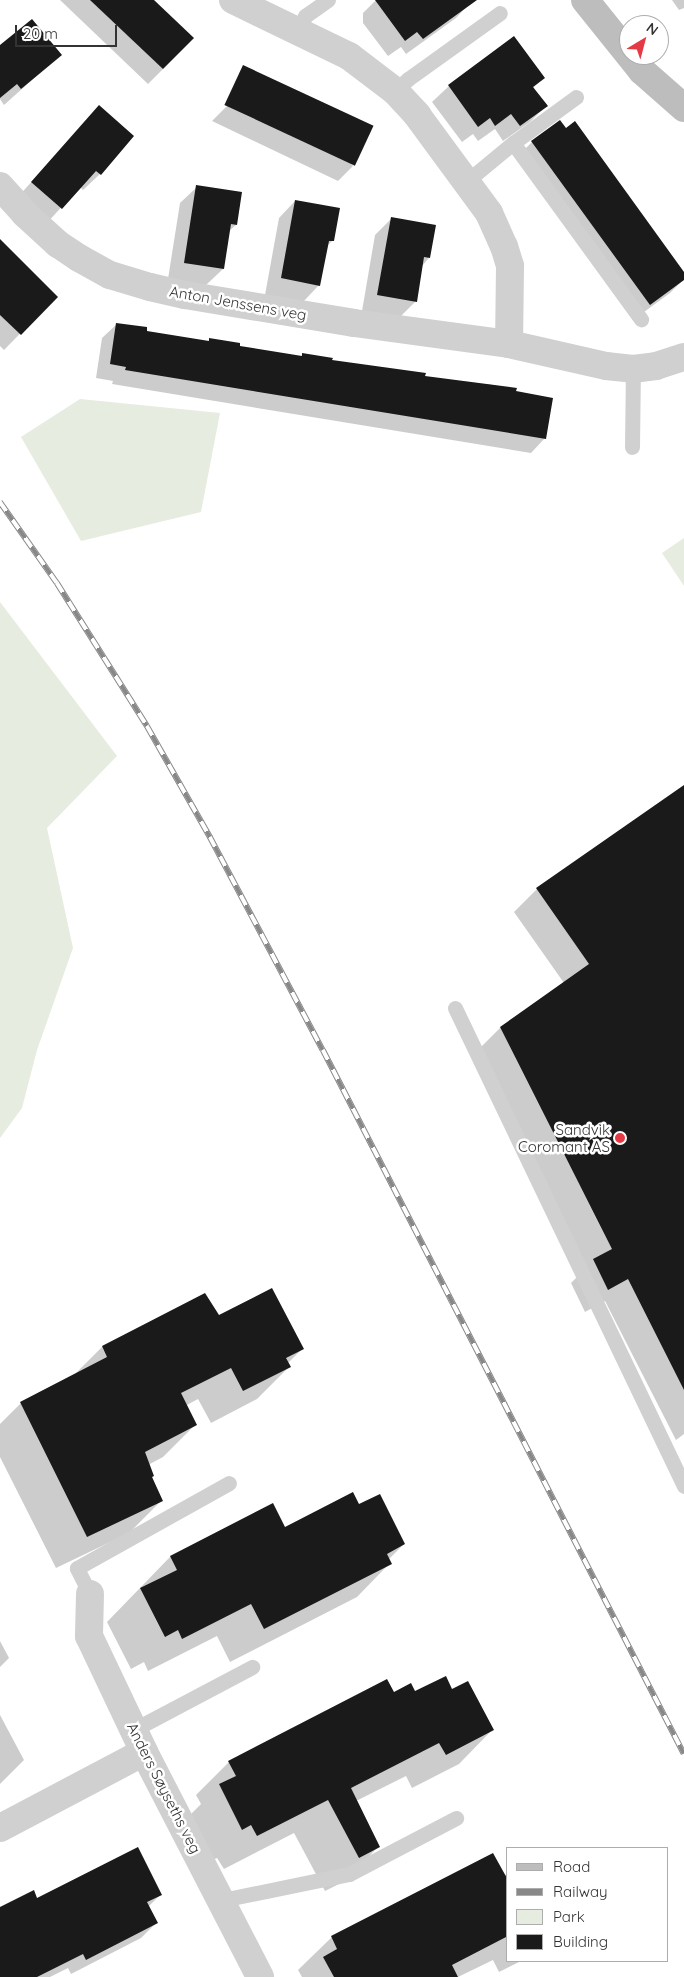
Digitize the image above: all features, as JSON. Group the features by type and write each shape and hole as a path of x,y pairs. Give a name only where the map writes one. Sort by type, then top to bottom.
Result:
{"street":[{"path":"232,0 349,56 395,91 417,115 489,213 510,266 509,344"},
{"path":"585,0 642,71 684,108"},
{"name":"Anton Jenssens veg","path":"0,186 25,214 58,244 110,275 185,295 354,323 509,344 580,362 633,369 656,366 684,356"},
{"name":"Anders Søyseths veg","path":"90,1594 89,1636 139,1741 260,1977"},
{"path":"0,1828 139,1741"}],"lane":[{"path":"297,32 306,16 328,0"},
{"path":"395,91 408,79 500,13"},
{"path":"466,181 513,143 576,97"},
{"path":"513,143 641,319"},
{"path":"632,447 633,369"},
{"path":"455,1008 684,1486"},
{"path":"90,1594 76,1568 228,1483"},
{"path":"139,1741 252,1667"},
{"path":"222,1900 350,1874 456,1818"}],"green space":[{"path":"80,399 220,413 201,512 81,541 21,437"},
{"path":"684,538 684,586 662,553"},
{"path":"0,602 117,756 47,828 73,948 37,1050 22,1108 0,1138"}],"building":[{"path":"90,0 154,0 194,38 163,69"},
{"path":"375,0 477,0 423,39 417,32 405,41"},
{"path":"32,19 62,55 21,89 17,84 0,98 0,45"},
{"path":"514,36 545,78 533,87 548,106 520,126 511,114 495,126 490,118 478,127 448,85"},
{"path":"243,65 374,126 355,166 224,105"},
{"path":"99,105 134,136 101,175 96,171 62,209 31,182"},
{"path":"560,120 566,128 575,121 684,272 684,280 650,305 531,141"},
{"path":"196,185 242,192 237,225 231,224 224,269 184,263"},
{"path":"295,200 340,208 334,241 329,241 320,286 281,278"},
{"path":"391,217 436,225 430,258 424,257 417,302 377,295"},
{"path":"0,239 58,297 21,335 0,315"},
{"path":"116,323 147,327 147,331 209,341 209,338 240,343 240,346 302,356 302,353 333,358 332,360 426,373 425,376 517,388 516,391 553,398 546,439 125,370 126,367 110,364"},
{"name":"Sandvik Coromant AS","path":"684,785 684,1390 628,1279 608,1290 593,1259 612,1249 500,1027 589,964 536,888"},
{"path":"272,1288 304,1349 286,1358 291,1367 243,1391 231,1368 181,1393 197,1425 145,1452 154,1476 152,1477 163,1501 87,1537 20,1402 107,1357 102,1346 205,1293 219,1315"},
{"path":"353,1492 359,1504 380,1494 405,1544 387,1554 392,1564 264,1629 251,1604 182,1639 178,1630 165,1637 140,1588 177,1570 170,1556 273,1503 285,1527"},
{"path":"446,1676 452,1689 468,1681 494,1730 446,1755 439,1743 351,1788 380,1847 359,1858 328,1800 257,1836 251,1825 242,1830 219,1784 236,1776 228,1761 387,1679 394,1692 411,1683 415,1691"},
{"path":"138,1847 162,1895 147,1902 158,1923 86,1960 83,1954 37,1977 0,1977 0,1907 34,1890 37,1898"},
{"path":"493,1853 507,1878 507,1937 452,1965 458,1977 334,1977 323,1957 337,1949 331,1936"}],"railway":[{"path":"0,502 57,583 147,726 210,837 323,1050 684,1754"}],"place":[{"name":"Sandvik Coromant AS","path":"620,1138"}]}
